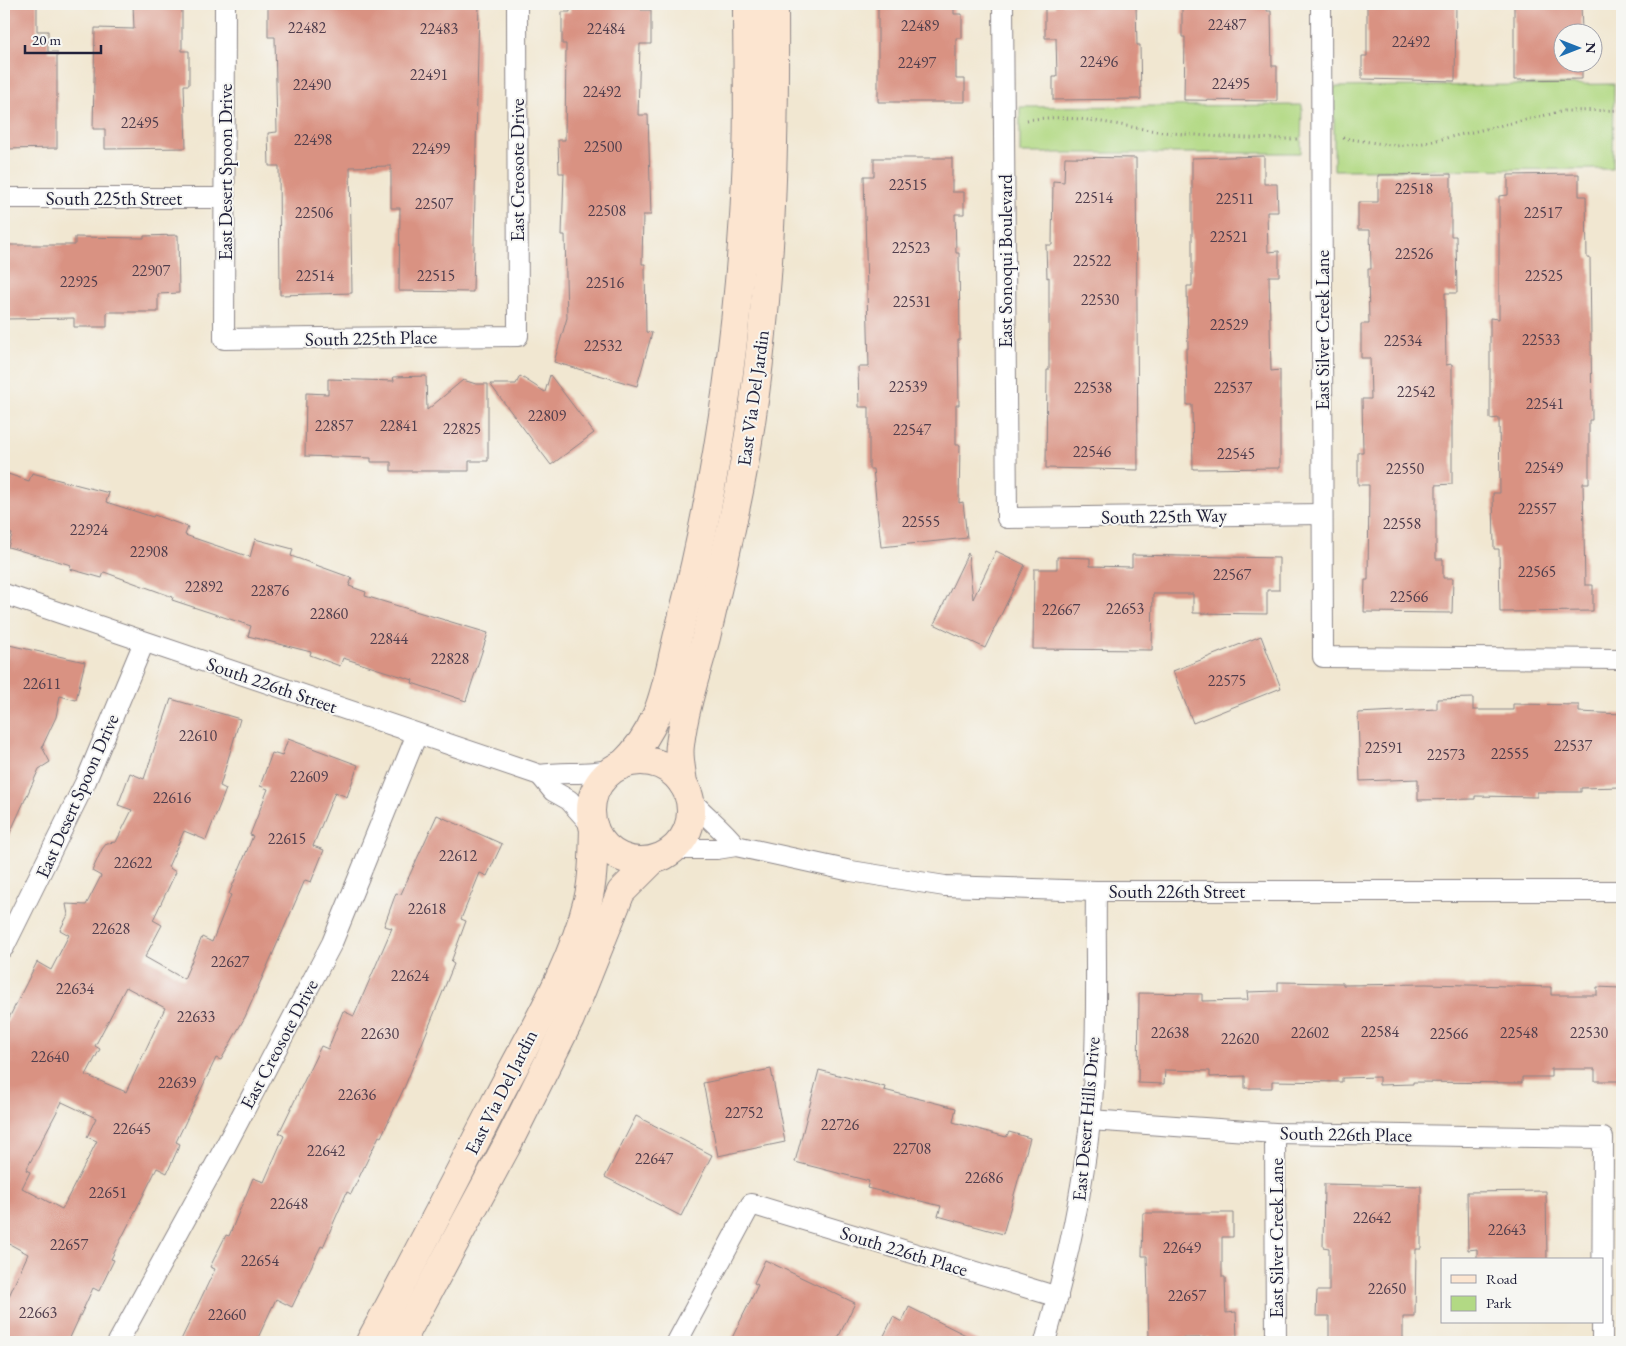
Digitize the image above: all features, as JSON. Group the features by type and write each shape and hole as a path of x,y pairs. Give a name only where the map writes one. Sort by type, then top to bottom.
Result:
{"street":[{"name":"East Desert Spoon Drive","path":"224,339 226,4"},
{"name":"East Creosote Drive","path":"517,4 518,336"},
{"name":"East Via Del Jardin","path":"619,766 638,749 649,734 658,713 687,598 721,434 739,288 744,213 747,155 747,4"},
{"name":"East Via Del Jardin","path":"686,791 679,747 740,486 763,334 770,256 774,163 774,4"},
{"name":"East Sonoqui Boulevard","path":"1004,4 1007,518"},
{"name":"East Silver Creek Lane","path":"1321,4 1323,657 1622,659"},
{"name":"South 225th Street","path":"4,198 224,198"},
{"name":"South 225th Place","path":"224,339 518,336"},
{"name":"South 225th Way","path":"1007,518 1322,514"},
{"name":"South 226th Street","path":"4,594 540,775 563,772 596,774 619,766"},
{"name":"East Desert Spoon Drive","path":"4,948 86,781 144,642"},
{"name":"East Creosote Drive","path":"118,1342 225,1147 332,943 417,734"},
{"path":"686,791 690,812 688,826 683,838 663,854 638,861 624,858 611,851 601,841 594,828 591,816 594,794 603,779 619,766 642,761 662,766 674,774 702,813 721,828 736,846"},
{"name":"South 226th Street","path":"540,775 553,791 569,800 594,828"},
{"name":"East Via Del Jardin","path":"370,1342 437,1217 557,982 578,933 588,900 592,874 594,828"},
{"name":"South 226th Street","path":"663,854 736,846 851,871 945,886 1096,891 1622,891"},
{"name":"East Via Del Jardin","path":"401,1342 506,1147 570,1019 621,892 663,854"},
{"name":"East Desert Hills Drive","path":"1045,1342 1058,1297 1080,1197 1090,1120 1094,1073 1096,891"},
{"name":"South 226th Place","path":"1090,1120 1275,1134 1603,1138 1602,1258"},
{"name":"East Silver Creek Lane","path":"1275,1134 1276,1342"},
{"name":"South 226th Place","path":"677,1342 751,1204 1058,1297"},
{"name":"South 226th Place","path":"1602,1324 1602,1342"}],"green space":[{"path":"1614,84 1613,169 1334,170 1334,87"},
{"path":"1302,105 1301,153 1020,153 1020,107"}],"building":[{"path":"4,4 37,4 37,31 48,31 48,52 57,52 57,148 4,149"},
{"path":"133,4 182,4 182,51 189,51 189,85 184,85 186,148 105,149 105,129 93,129 95,28 134,29"},
{"path":"479,4 473,292 399,291 400,208 391,208 391,166 350,167 352,293 280,295 279,166 269,166 268,133 277,132 275,37 268,37 268,5"},
{"path":"570,4 641,4 641,10 651,10 651,44 640,44 638,115 648,115 651,215 643,215 642,264 645,264 646,332 652,333 637,386 554,362 567,318 565,235 562,235 564,173 559,173 558,140 565,140 566,44 562,44 562,12 570,12"},
{"path":"878,4 954,4 954,14 962,14 962,38 956,38 956,79 965,79 965,102 878,102"},
{"path":"1055,4 1136,4 1137,45 1140,45 1141,99 1053,100 1053,77 1057,77 1056,38 1045,38 1045,8 1055,7"},
{"path":"1182,4 1267,4 1267,11 1271,11 1272,66 1277,66 1277,101 1184,100 1185,37 1182,37"},
{"path":"1367,4 1456,4 1455,81 1362,79 1362,56 1367,56"},
{"path":"1514,4 1581,4 1582,22 1554,22 1554,72 1582,72 1582,79 1514,80"},
{"path":"1264,156 1264,184 1277,184 1278,212 1267,212 1268,252 1279,251 1279,276 1269,276 1271,371 1280,370 1280,468 1193,469 1192,405 1187,405 1186,349 1188,349 1187,286 1192,286 1192,158"},
{"path":"1065,157 1136,158 1138,470 1046,468 1049,277 1047,278 1046,245 1052,245 1053,181 1064,182"},
{"path":"874,158 952,158 952,192 964,192 964,214 955,214 956,253 959,253 960,340 958,340 959,405 956,405 956,445 960,445 959,503 963,502 967,538 881,547 873,469 869,469 869,407 859,407 858,367 869,367 864,176 874,176"},
{"path":"1451,174 1451,236 1456,236 1457,293 1445,293 1446,365 1452,364 1452,484 1436,485 1436,559 1443,559 1443,578 1453,578 1452,613 1364,612 1365,580 1368,580 1369,485 1358,485 1358,452 1363,452 1362,399 1371,399 1370,358 1361,358 1361,324 1369,324 1368,269 1371,269 1370,230 1358,230 1358,202 1378,202 1378,175"},
{"path":"1579,174 1579,196 1586,196 1587,258 1590,258 1592,420 1589,420 1589,483 1583,483 1585,585 1593,585 1593,611 1500,612 1499,549 1494,549 1493,493 1500,493 1499,418 1490,419 1490,318 1499,319 1499,196 1508,195 1508,175"},
{"path":"178,235 179,293 158,294 158,312 107,312 107,327 74,327 74,318 4,319 4,245 75,245 75,237 144,238 144,236"},
{"path":"550,375 594,433 551,465 490,384 516,384 520,376 545,392"},
{"path":"426,376 427,410 463,380 476,384 488,384 488,461 469,461 469,471 391,471 391,462 371,462 371,458 305,456 306,393 328,394 328,379 394,381 393,377"},
{"path":"32,473 109,493 106,502 153,517 154,515 188,527 185,535 250,557 255,539 293,549 291,556 352,578 349,586 366,592 365,596 488,633 466,701 412,683 413,680 343,658 340,666 310,655 311,652 248,636 251,626 172,600 173,597 104,572 102,578 70,569 71,565 8,547 12,534 4,531 4,490 8,474 29,481"},
{"path":"996,551 1025,565 985,648 934,624 968,553 973,599"},
{"path":"1132,555 1279,558 1279,590 1267,590 1267,614 1193,613 1193,594 1153,594 1152,650 1033,649 1034,569 1057,569 1057,557 1090,558 1090,566 1132,567"},
{"path":"1261,636 1281,688 1193,723 1173,671"},
{"path":"9,645 85,662 76,700 60,696 56,717 42,747 50,762 39,769 4,846 4,669"},
{"path":"1473,698 1473,710 1513,710 1513,704 1579,705 1579,712 1622,714 1622,787 1581,788 1581,792 1537,792 1537,797 1475,796 1475,799 1418,800 1418,779 1360,781 1358,713 1437,709 1437,699"},
{"path":"171,699 240,719 220,786 226,789 206,840 184,831 168,867 176,872 153,920 162,925 145,957 184,979 202,937 212,942 231,895 229,894 253,836 250,835 268,789 260,786 272,753 282,756 288,739 358,765 347,797 335,792 313,846 324,850 311,882 305,880 245,1017 221,1060 216,1058 176,1142 180,1144 167,1173 157,1168 111,1259 114,1260 99,1291 93,1288 68,1342 4,1342 4,1307 28,1254 4,1241 4,1028 37,962 51,970 69,935 60,930 68,915 66,904 86,905 101,876 92,871 102,849 107,843 116,842 132,810 118,805 130,773 144,779","holes":["126,987 165,1008 126,1092 86,1075 100,1049 95,1046","62,1102 96,1118 87,1137 97,1141 62,1209 22,1188 30,1172 26,1170"]},
{"path":"437,815 502,844 487,876 480,873 461,919 466,921 451,962 454,964 405,1086 381,1137 379,1136 351,1194 347,1192 323,1247 321,1246 292,1307 276,1299 256,1342 180,1342 215,1269 210,1267 226,1235 229,1236 253,1178 264,1182 284,1136 279,1133 321,1046 328,1049 343,1011 354,1016 392,928 384,926 396,893 401,894"},
{"path":"1278,982 1343,983 1343,985 1426,984 1551,987 1551,995 1597,995 1597,987 1620,988 1619,1081 1595,1081 1595,1069 1551,1069 1551,1077 1522,1077 1522,1083 1413,1082 1413,1084 1379,1085 1379,1077 1342,1078 1342,1082 1272,1081 1272,1088 1245,1088 1245,1076 1210,1077 1210,1071 1165,1070 1164,1084 1138,1083 1139,993 1202,994 1202,1001 1248,1000 1247,992 1278,991"},
{"path":"771,1069 785,1142 718,1156 703,1083"},
{"path":"819,1070 885,1087 884,1090 956,1108 953,1122 1006,1137 1009,1132 1030,1138 1003,1234 938,1216 941,1206 867,1188 869,1181 795,1162"},
{"path":"636,1116 712,1155 681,1216 605,1177"},
{"path":"1324,1184 1421,1186 1421,1249 1416,1249 1415,1317 1403,1317 1403,1342 1329,1342 1329,1316 1316,1316 1317,1291 1329,1291 1329,1248 1323,1247"},
{"path":"1546,1191 1547,1258 1477,1258 1477,1249 1468,1250 1467,1192"},
{"path":"1143,1213 1233,1213 1233,1237 1222,1237 1222,1277 1225,1277 1226,1313 1236,1312 1237,1337 1149,1339 1147,1256 1142,1256"},
{"path":"765,1260 855,1303 836,1342 730,1342 758,1285 754,1283"},
{"path":"909,1307 980,1342 881,1342 893,1317 902,1322"}]}
